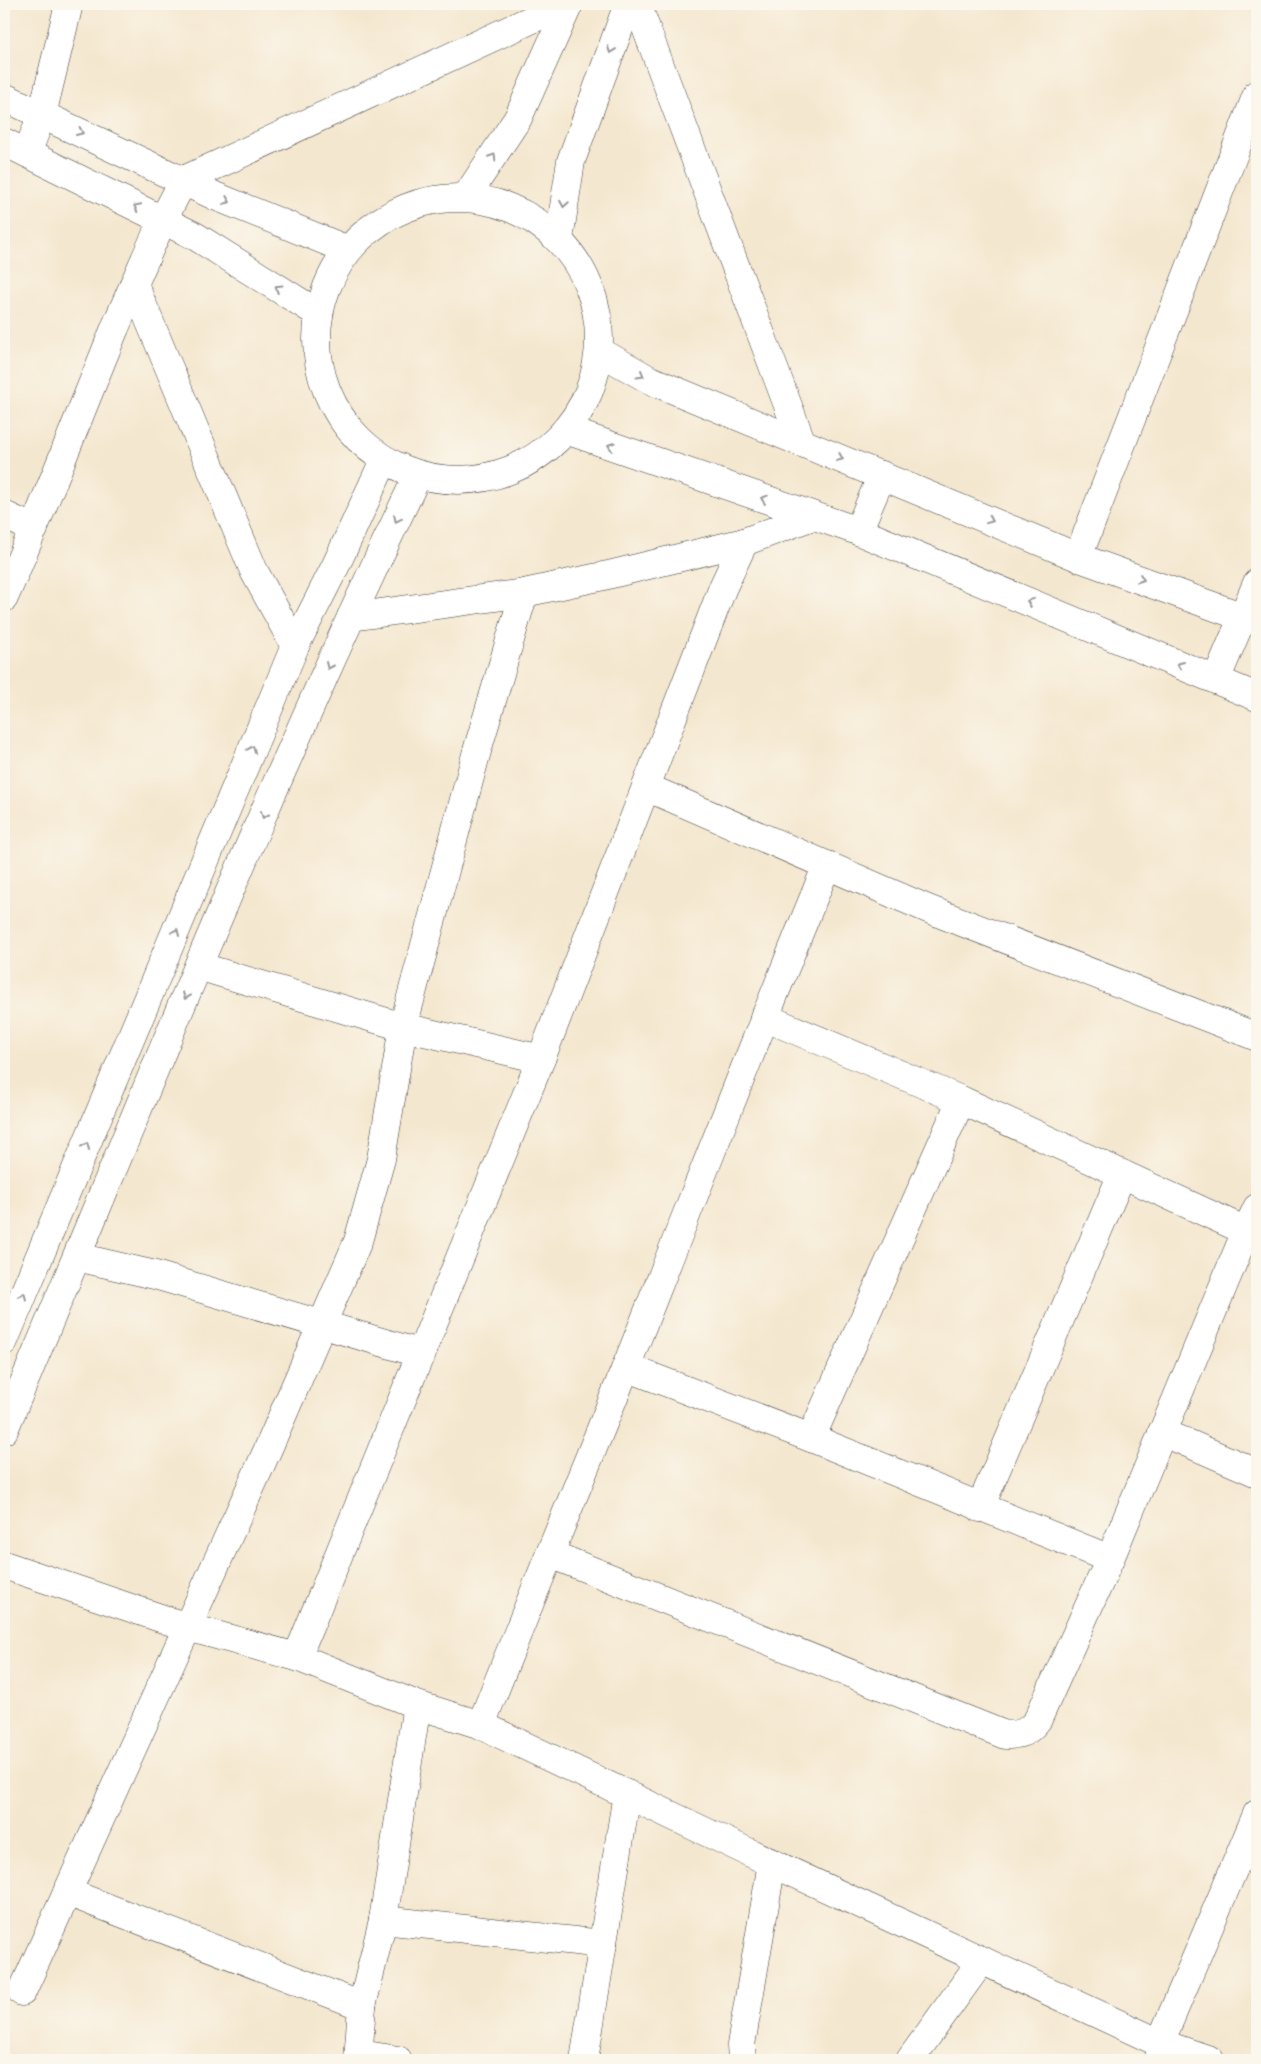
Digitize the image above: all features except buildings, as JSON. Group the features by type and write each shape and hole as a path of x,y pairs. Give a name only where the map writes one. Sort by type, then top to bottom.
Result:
{"street":[{"path":"4,598 34,530 161,220 184,180 565,4"},
{"path":"466,198 518,118 569,4"},
{"path":"559,239 571,161 628,4"},
{"path":"637,4 802,443"},
{"path":"63,6 42,115 15,148 195,236 319,314"},
{"path":"1078,556 1257,94"},
{"path":"4,97 215,196 348,250"},
{"path":"466,198 500,204 532,217 559,239 583,272 597,310 599,351 589,393 566,430 536,457 498,474 458,480 418,475 384,460 358,439 336,412 323,381 317,348 319,314 330,280 348,250 372,227 401,209 433,200 466,198"},
{"path":"134,284 254,571 295,646"},
{"path":"599,351 650,380 802,443 1078,556 1251,619"},
{"path":"566,430 858,531 1257,697"},
{"path":"4,1341 295,646 336,565 384,460"},
{"path":"4,1430 198,966 351,617 418,475"},
{"path":"858,531 882,475"},
{"path":"4,515 34,530"},
{"path":"351,617 524,593 744,542 813,516"},
{"path":"297,1657 541,1058 723,587 744,542"},
{"path":"1216,680 1251,619 1257,584"},
{"path":"22,1992 187,1627 358,1241 381,1159 403,1027 477,750 524,593"},
{"path":"646,787 928,909 1257,1036"},
{"path":"481,1725 626,1367 764,1017 827,866"},
{"path":"198,966 403,1027 541,1058"},
{"path":"550,1554 1004,1735 1017,1735 1031,1729 1038,1720 1110,1559 1252,1219 1122,1174 960,1100 764,1017"},
{"path":"810,1438 960,1100"},
{"path":"980,1508 1122,1174"},
{"path":"77,1257 156,1275 422,1354"},
{"path":"626,1367 810,1438 1110,1559"},
{"path":"1162,1432 1257,1473"},
{"path":"4,1565 187,1627 297,1657 418,1704 481,1725 982,1960 1160,2051 1210,2060"},
{"path":"398,2060 359,2057 362,2006 383,1920 418,1704"},
{"path":"584,2060 626,1794"},
{"path":"1160,2051 1252,1844 1257,1814"},
{"path":"742,2060 741,2045 772,1863"},
{"path":"67,1892 362,2006"},
{"path":"383,1920 603,1944"},
{"path":"910,2060 982,1960"}]}
